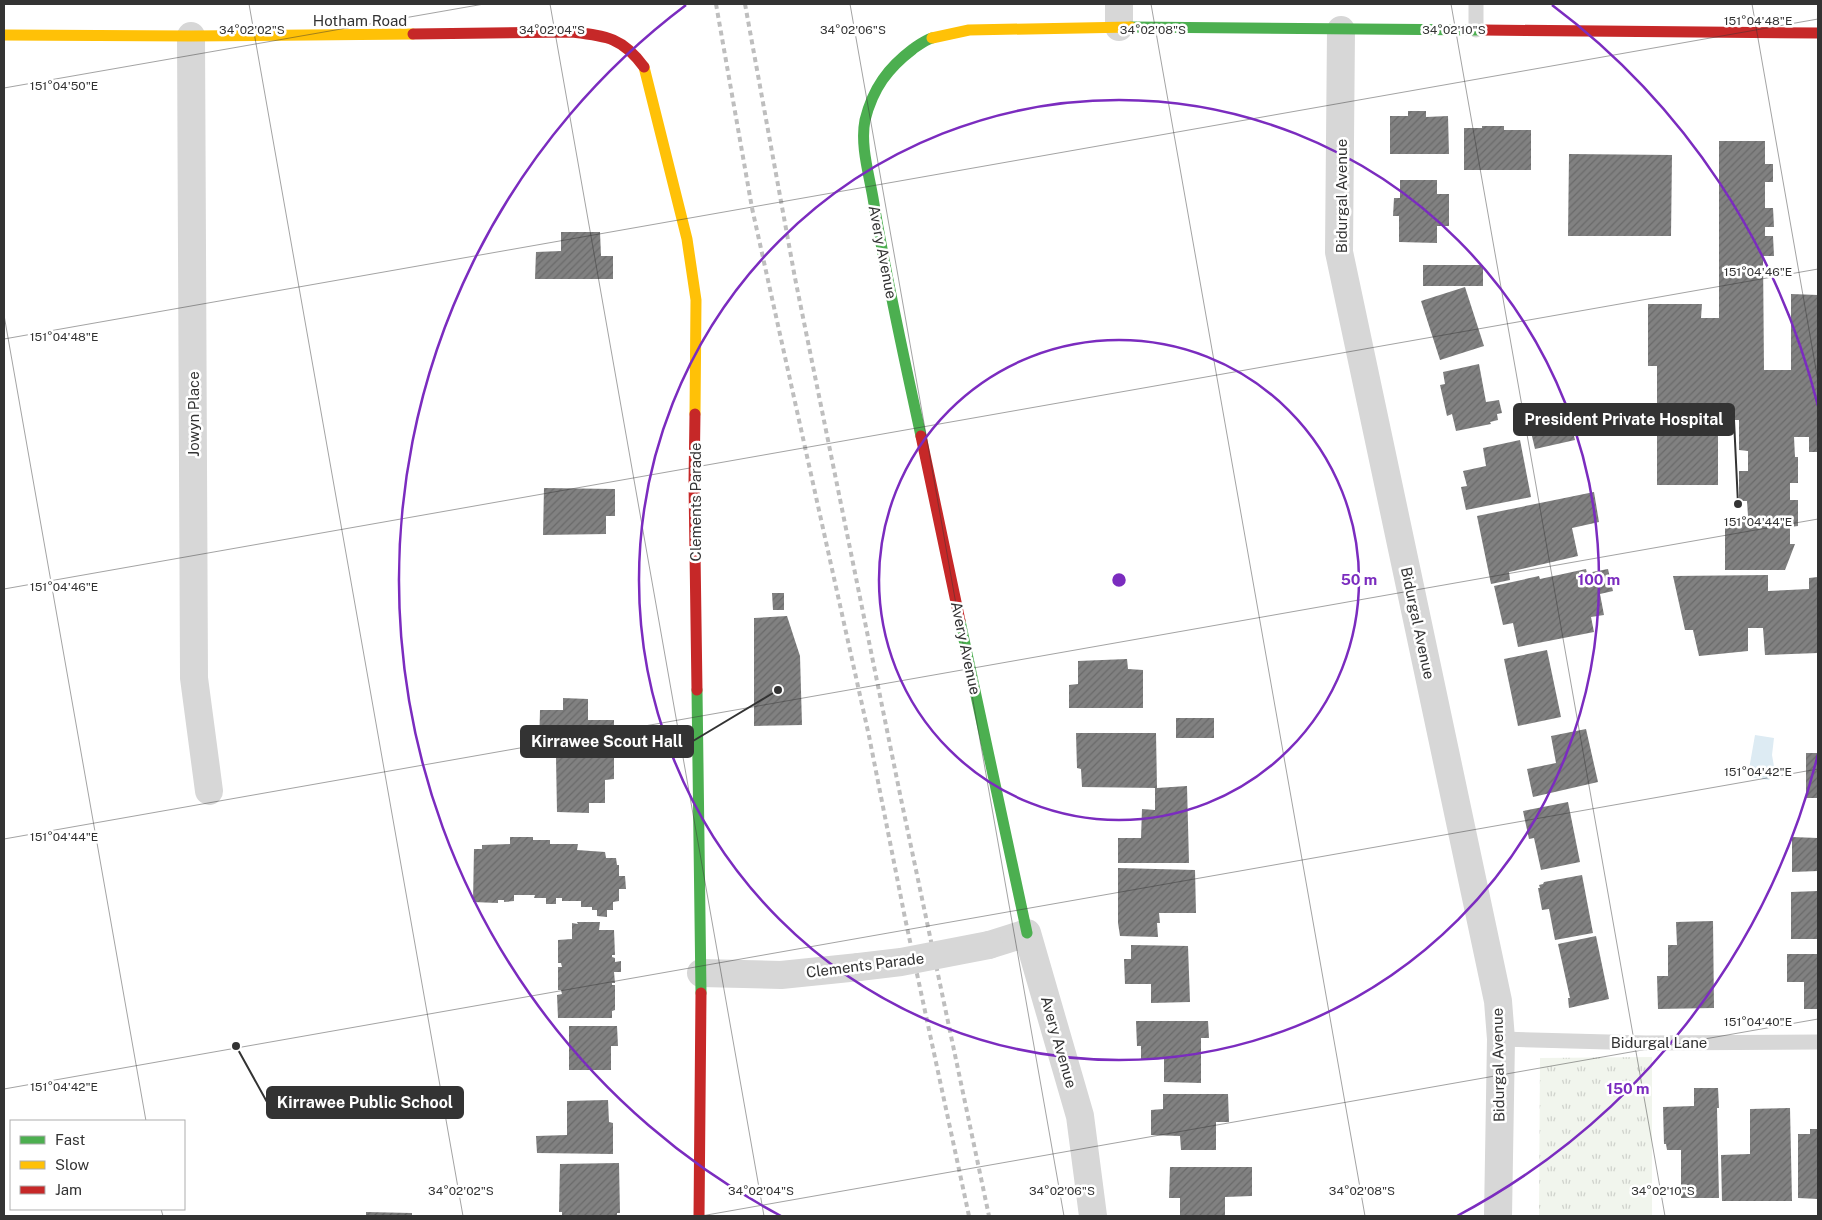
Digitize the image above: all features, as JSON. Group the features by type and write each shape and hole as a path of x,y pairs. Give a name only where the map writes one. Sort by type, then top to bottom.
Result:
{"street":[{"path":"1119,16 1341,30 1818,33"},
{"name":"Avery Avenue","path":"1093,1216 1080,1116 1027,933 898,328 864,144 865,121 872,99 882,79 896,62 926,40 945,34 969,30 1119,16"},
{"name":"Bidurgal Avenue","path":"1341,30 1339,252 1498,1001 1501,1039 1498,1216"},
{"name":"Hotham Road","path":"4,35 191,36 571,32 612,38 624,44"},
{"name":"Jowyn Place","path":"191,36 194,678 209,791"},
{"name":"Clements Parade","path":"624,44 635,53 645,68 687,239 696,300 694,483 701,973 699,1216"},
{"name":"Clements Parade","path":"701,973 781,975 901,962 989,945 1027,933"}],"lane":[{"path":"1476,4 1476,30"},
{"name":"Bidurgal Lane","path":"1501,1039 1646,1043 1818,1042"}],"green space":[{"path":"1652,1057 1652,1216 1539,1216 1540,1058"}],"shaded area":[{"path":"1755,735 1774,738 1772,755 1775,772 1769,780 1749,777 1748,775"}],"building":[{"path":"1408,111 1426,111 1426,117 1448,116 1449,154 1390,154 1390,116 1408,116"},
{"path":"1482,126 1504,126 1504,130 1531,130 1531,170 1464,170 1464,128 1482,128"},
{"path":"1719,141 1765,141 1765,164 1773,164 1773,182 1765,182 1765,208 1773,208 1774,227 1765,227 1765,236 1773,236 1774,256 1763,256 1764,370 1791,370 1791,294 1818,295 1818,452 1809,452 1809,437 1794,437 1795,457 1798,457 1798,483 1790,483 1790,500 1798,500 1798,526 1790,527 1790,544 1795,544 1785,570 1725,570 1725,526 1739,526 1739,516 1748,516 1747,501 1739,501 1739,471 1748,471 1748,451 1739,450 1739,420 1718,420 1718,485 1657,485 1657,366 1648,366 1648,304 1702,304 1701,318 1719,318"},
{"path":"1569,154 1672,155 1671,236 1568,236"},
{"path":"1400,180 1437,180 1437,194 1449,194 1449,226 1437,226 1437,243 1399,242 1399,216 1393,216 1394,198 1400,198"},
{"path":"561,232 600,232 601,256 613,256 613,279 535,279 536,252 561,251"},
{"path":"1423,265 1483,265 1483,286 1423,286"},
{"path":"1465,287 1484,346 1440,360 1421,301"},
{"path":"1479,364 1486,402 1499,400 1502,413 1497,414 1498,420 1490,422 1491,424 1456,431 1452,414 1447,416 1440,385 1445,384 1443,372"},
{"path":"1570,419 1575,440 1535,449 1530,428"},
{"path":"1520,440 1531,497 1466,510 1461,487 1467,486 1463,471 1486,466 1483,448"},
{"path":"544,488 615,489 615,516 606,516 606,534 543,535"},
{"path":"1594,492 1599,522 1572,528 1578,556 1509,572 1510,580 1491,584 1477,516"},
{"path":"1586,569 1587,573 1608,569 1613,591 1600,594 1604,615 1591,617 1594,632 1518,647 1513,623 1503,625 1494,586 1539,576 1540,579"},
{"path":"1768,575 1768,591 1809,589 1809,578 1818,577 1818,653 1765,655 1763,628 1748,628 1748,651 1699,656 1693,630 1685,630 1673,576"},
{"path":"772,593 784,593 784,610 773,610"},
{"path":"787,616 800,656 802,725 754,726 754,618"},
{"path":"1547,650 1561,717 1518,726 1504,659"},
{"path":"1127,659 1128,669 1143,670 1143,708 1069,708 1069,685 1078,684 1078,661"},
{"path":"563,698 588,699 588,720 614,720 614,749 539,749 540,710 563,710"},
{"path":"1176,718 1214,718 1214,738 1176,738"},
{"path":"1586,729 1598,782 1533,797 1527,769 1556,763 1551,736"},
{"path":"1076,733 1156,733 1157,788 1082,787 1081,769 1077,768"},
{"path":"1806,753 1818,753 1818,798 1806,798"},
{"path":"556,757 614,757 614,779 605,780 605,803 589,803 589,813 557,812"},
{"path":"1187,786 1189,863 1118,863 1118,838 1141,838 1142,809 1155,810 1155,788"},
{"path":"1568,802 1580,862 1541,870 1534,838 1529,839 1523,811"},
{"path":"510,837 533,837 533,840 550,840 550,844 578,844 577,850 605,852 606,858 616,858 617,865 619,865 619,876 625,876 626,889 619,889 619,901 613,902 613,910 607,910 607,917 597,916 597,910 592,910 592,907 581,907 581,901 562,901 562,898 556,898 556,904 546,904 546,898 534,898 535,895 514,895 514,901 504,902 504,900 498,900 498,903 473,902 474,849 482,849 482,845 510,844"},
{"path":"1792,837 1818,838 1818,871 1792,872"},
{"path":"1118,868 1195,870 1196,913 1159,913 1160,923 1157,923 1158,937 1120,936 1118,923"},
{"path":"1582,875 1593,933 1555,940 1549,909 1542,910 1539,885 1544,882"},
{"path":"1818,891 1818,939 1791,939 1791,892"},
{"path":"1713,921 1714,1008 1658,1009 1657,976 1668,976 1668,945 1677,945 1676,922"},
{"path":"577,922 600,922 599,930 614,930 615,955 612,955 612,957 615,958 615,962 621,961 621,972 614,972 615,983 612,983 612,985 615,985 615,1010 612,1011 612,1018 558,1018 557,995 562,994 561,990 558,990 558,967 562,967 561,963 558,963 558,940 572,939 572,923 578,924"},
{"path":"1596,936 1609,999 1569,1008 1568,998 1570,998 1558,944"},
{"path":"1131,945 1188,946 1190,1002 1151,1003 1151,984 1125,984 1124,959 1131,959"},
{"path":"1787,954 1818,954 1818,1009 1804,1009 1804,982 1787,982"},
{"path":"1136,1021 1208,1021 1209,1038 1201,1038 1201,1083 1164,1082 1164,1059 1141,1059 1141,1046 1137,1046"},
{"path":"569,1026 617,1026 618,1046 611,1046 611,1070 569,1070"},
{"path":"1694,1088 1718,1088 1719,1198 1681,1198 1681,1150 1667,1150 1666,1144 1664,1144 1663,1107 1694,1106"},
{"path":"1163,1094 1228,1094 1229,1122 1216,1122 1216,1150 1181,1150 1180,1136 1151,1135 1151,1110 1163,1109"},
{"path":"608,1100 609,1122 613,1123 613,1154 537,1153 536,1136 567,1135 567,1101"},
{"path":"1790,1108 1792,1201 1722,1201 1721,1155 1750,1154 1750,1109"},
{"path":"1810,1129 1818,1129 1818,1199 1798,1198 1798,1134 1810,1134"},
{"path":"619,1163 620,1213 617,1213 617,1216 562,1216 562,1212 559,1212 560,1164"},
{"path":"1170,1167 1252,1167 1252,1196 1225,1197 1225,1216 1180,1216 1180,1198 1169,1198"},
{"path":"366,1212 412,1213 412,1216 366,1216"}],"railway":[{"path":"716,4 752,208 869,736 905,918 969,1216"},
{"path":"745,4 795,278 901,799 989,1216"}],"traffic: fast":[{"path":"1131,27 1482,30"},
{"path":"921,436 884,258 866,159 864,130 872,98 889,71 913,49 932,38"},
{"path":"960,621 1027,933"},
{"path":"697,690 701,993"}],"traffic: slow":[{"path":"932,38 969,30 1131,27"},
{"path":"4,35 413,34"},
{"path":"644,67 687,239 696,300 695,414"}],"traffic: jam":[{"path":"1482,30 1818,33"},
{"path":"413,34 571,32 594,35 612,40 628,49 644,67"},
{"path":"695,414 697,690"},
{"path":"921,436 960,621"},
{"path":"699,1216 701,993"}],"place":[{"name":"President Private Hospital","path":"1738,504"},
{"name":"Kirrawee Scout Hall","path":"778,690"},
{"name":"Kirrawee Public School","path":"236,1046"}]}
